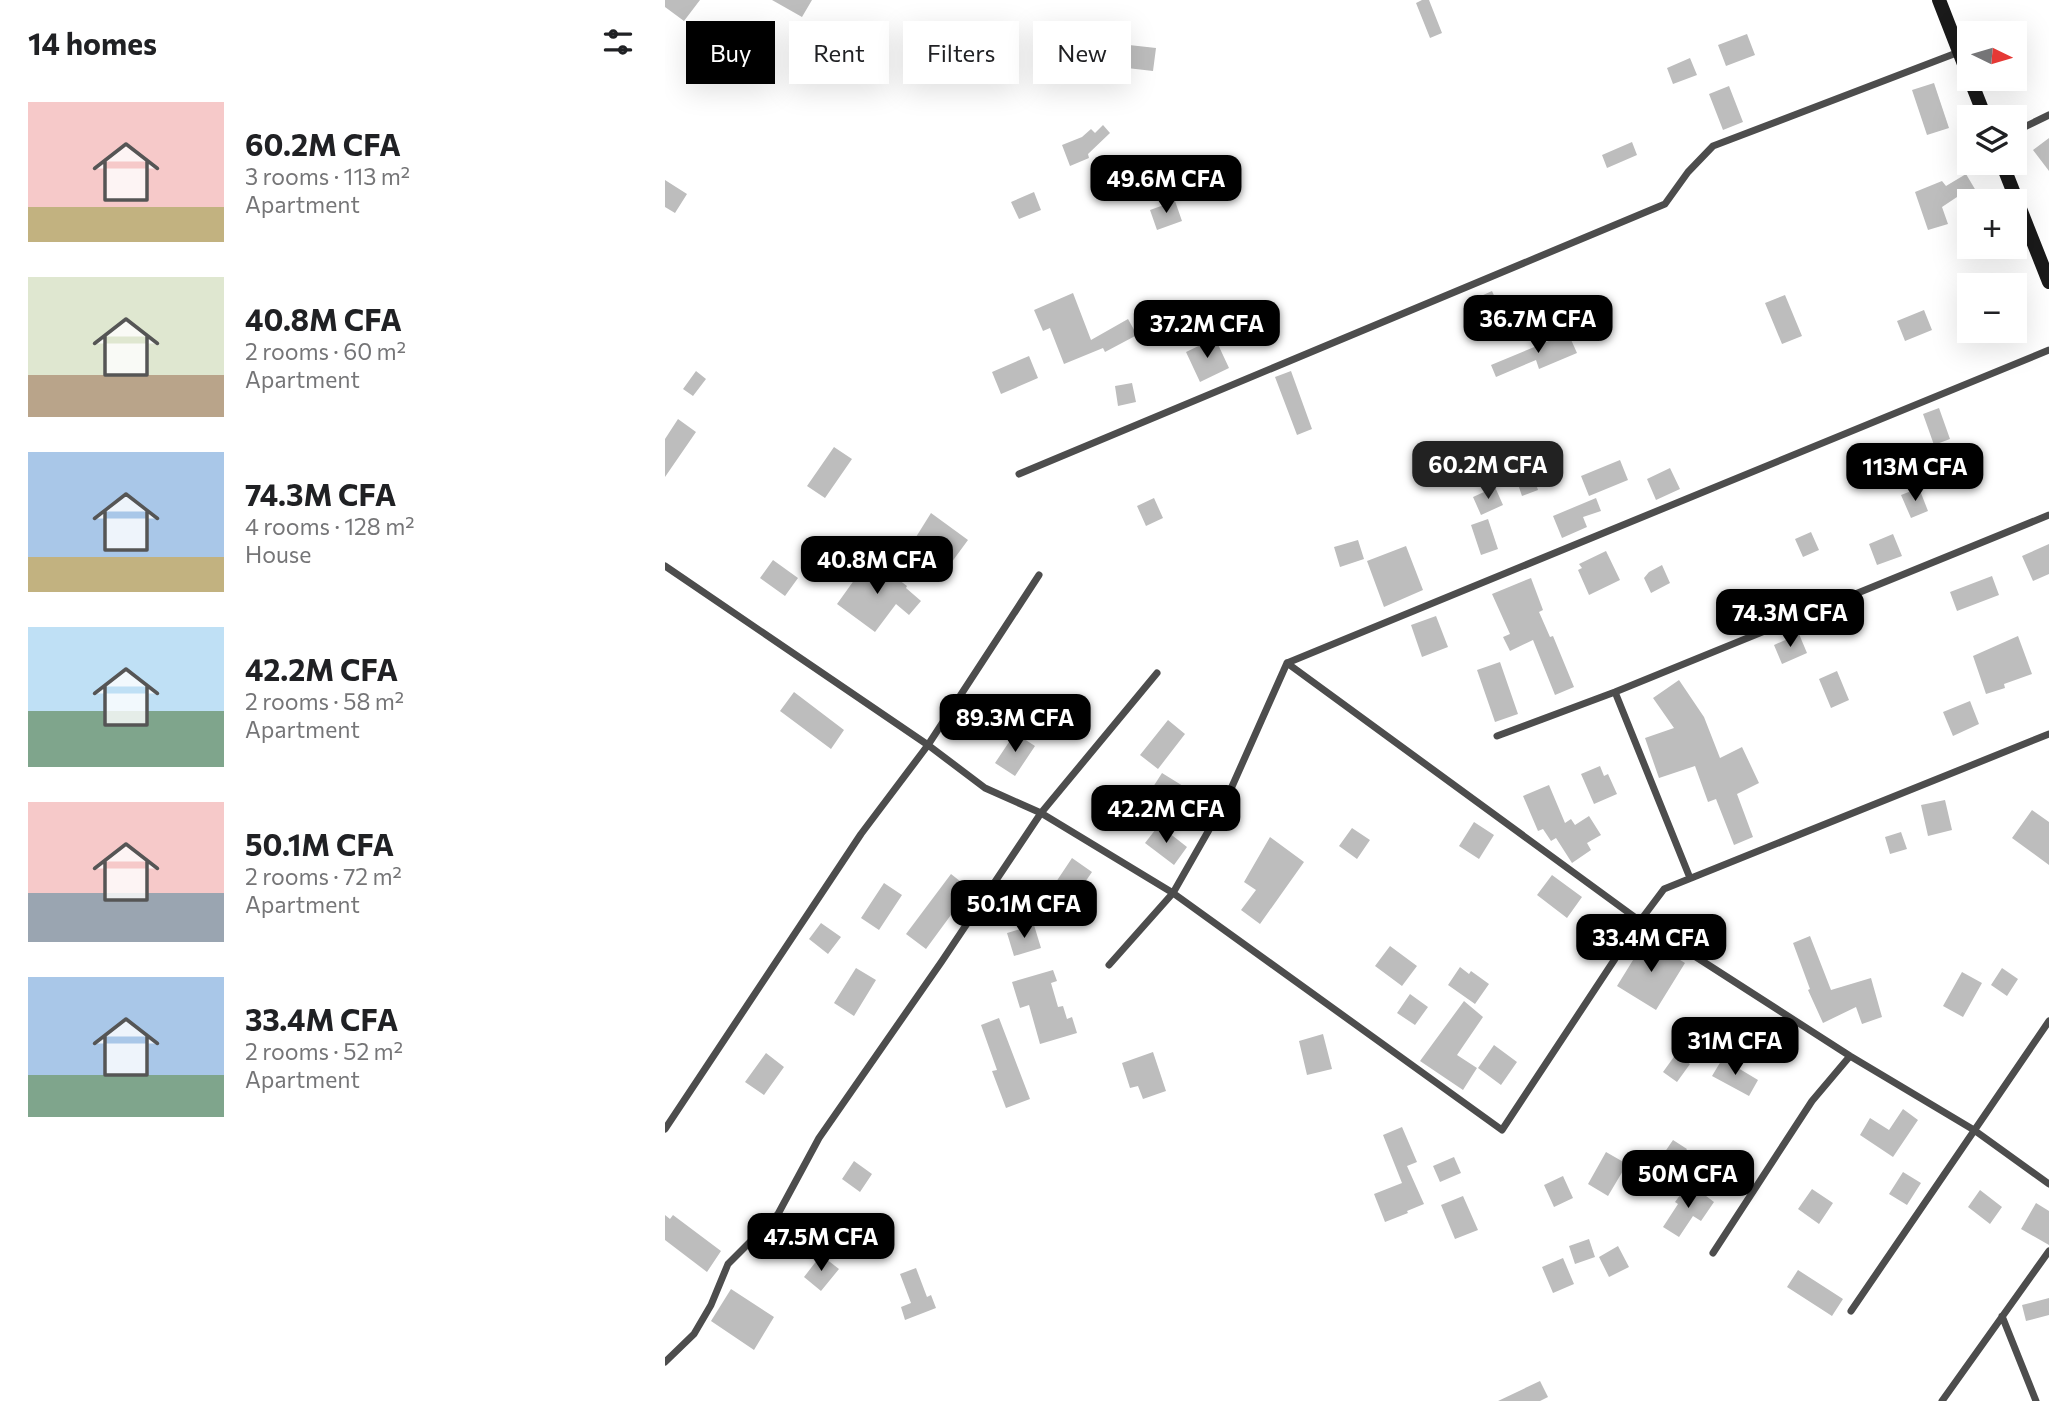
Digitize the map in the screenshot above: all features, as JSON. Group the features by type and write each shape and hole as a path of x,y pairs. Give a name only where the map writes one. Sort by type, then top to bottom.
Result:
{"street":[{"path":"1939,0 1957,47"},
{"path":"1019,474 1665,204 1688,172 1713,146 1957,53"},
{"path":"2027,126 2049,115"},
{"path":"2007,175 2049,282"},
{"path":"1109,965 1173,893 1226,800 1287,663 2049,350"},
{"path":"1497,736 1615,692 2049,515"},
{"path":"665,566 927,745 985,788 1041,813 1173,893 1502,1130 1664,888 2049,734"},
{"path":"665,1129 861,834 927,745 1039,575"},
{"path":"1287,663 1640,921 1850,1056 1974,1130 2049,1184"},
{"path":"665,1362 694,1334 711,1305 728,1265 778,1214 819,1138 1041,813 1157,673"},
{"path":"1615,692 1690,878"},
{"path":"1851,1311 2049,1021"},
{"path":"1713,1254 1812,1101 1850,1056"},
{"path":"1942,1401 2049,1251"},
{"path":"2002,1316 2036,1401"}],"building":[{"path":"665,0 700,0 684,21 665,7"},
{"path":"772,0 812,0 802,17"},
{"path":"1429,0 1442,33 1430,38 1416,3"},
{"path":"1747,34 1755,55 1726,66 1718,45"},
{"path":"1131,45 1156,48 1153,71 1131,68"},
{"path":"1690,58 1697,75 1673,84 1667,68"},
{"path":"1934,83 1949,128 1927,135 1912,90"},
{"path":"1729,86 1743,122 1723,130 1709,94"},
{"path":"1103,125 1110,133 1088,154 1089,158 1070,166 1062,145 1082,137 1091,129 1095,133"},
{"path":"2049,138 2049,171 2033,150"},
{"path":"1632,142 1637,155 1607,168 1602,155"},
{"path":"1967,175 1975,189 1957,189 1957,197 1942,207 1948,224 1928,230 1915,192 1942,181 1946,186"},
{"path":"665,180 687,194 675,213 665,207"},
{"path":"1034,192 1041,210 1019,219 1011,202"},
{"path":"1175,201 1182,221 1157,230 1150,210"},
{"path":"1492,291 1500,309 1478,319 1470,301"},
{"path":"1073,293 1091,340 1128,319 1137,335 1105,352 1103,348 1064,364 1050,328 1043,331 1034,310"},
{"path":"1785,295 1802,336 1782,344 1765,303"},
{"path":"1924,310 1932,330 1905,341 1897,321"},
{"path":"1568,333 1577,353 1539,369 1536,360 1496,377 1491,365"},
{"path":"1215,338 1229,368 1200,382 1186,352"},
{"path":"1029,356 1038,378 1001,394 992,372"},
{"path":"696,371 706,379 693,396 683,389"},
{"path":"1291,371 1312,429 1297,435 1275,377"},
{"path":"1132,383 1136,402 1118,406 1115,386"},
{"path":"1939,408 1950,439 1934,445 1923,414"},
{"path":"678,419 696,432 665,477 665,439"},
{"path":"1522,443 1538,490 1522,496 1506,449"},
{"path":"834,447 852,459 825,498 807,486"},
{"path":"1620,460 1628,480 1589,496 1581,476"},
{"path":"1670,468 1680,489 1656,500 1647,479"},
{"path":"1495,487 1503,505 1481,515 1473,497"},
{"path":"1919,488 1928,511 1911,518 1901,495"},
{"path":"1154,498 1163,518 1146,526 1137,506"},
{"path":"1596,498 1601,511 1583,517 1587,527 1562,538 1553,516"},
{"path":"931,513 968,540 940,578 906,553"},
{"path":"1488,519 1498,549 1481,555 1471,525"},
{"path":"1811,532 1819,550 1803,557 1795,539"},
{"path":"1893,534 1902,556 1877,565 1869,544"},
{"path":"1358,540 1364,559 1340,567 1334,547"},
{"path":"2049,544 2049,574 2033,581 2022,556"},
{"path":"1406,546 1423,590 1384,607 1367,561"},
{"path":"1606,551 1620,580 1589,595 1578,570 1582,568 1579,564"},
{"path":"870,558 907,586 921,601 909,615 896,604 875,632 837,604"},
{"path":"773,560 798,578 785,596 760,578"},
{"path":"1662,565 1670,583 1651,593 1644,578"},
{"path":"1992,576 1999,595 1957,611 1950,592"},
{"path":"1531,578 1543,610 1539,612 1550,637 1553,636 1574,687 1555,695 1533,640 1510,651 1503,637 1510,634 1492,594"},
{"path":"1436,616 1448,647 1422,657 1411,625"},
{"path":"1799,634 1807,653 1782,664 1774,645"},
{"path":"2018,636 2032,674 1986,694 1973,656"},
{"path":"1500,662 1518,714 1495,722 1477,670"},
{"path":"1837,671 1849,700 1831,708 1819,679"},
{"path":"1679,680 1704,717 1720,758 1742,747 1759,783 1737,794 1753,837 1734,845 1716,799 1708,802 1695,766 1659,778 1645,738 1674,728 1653,698"},
{"path":"794,692 844,730 831,749 780,711"},
{"path":"1970,701 1979,724 1953,736 1943,712"},
{"path":"1168,720 1185,734 1158,769 1140,755"},
{"path":"1015,733 1035,746 1015,776 995,763"},
{"path":"1600,766 1604,776 1608,774 1617,794 1594,804 1581,774"},
{"path":"1162,773 1183,786 1158,826 1137,812"},
{"path":"1549,785 1565,823 1571,819 1575,825 1589,816 1601,835 1587,843 1591,850 1572,863 1556,838 1551,841 1543,829 1538,831 1523,796"},
{"path":"1945,800 1952,830 1928,836 1921,805"},
{"path":"2032,810 2049,822 2049,865 2012,838"},
{"path":"1474,822 1494,835 1479,859 1459,846"},
{"path":"1159,825 1187,847 1174,865 1145,843"},
{"path":"1352,828 1370,840 1357,859 1339,846"},
{"path":"1901,832 1907,849 1890,854 1885,837"},
{"path":"1270,837 1304,862 1260,924 1241,910 1256,890 1244,882"},
{"path":"1072,858 1092,872 1070,904 1050,891"},
{"path":"951,874 970,889 926,949 906,934"},
{"path":"1552,875 1582,897 1567,918 1537,895"},
{"path":"884,883 902,895 879,930 861,918"},
{"path":"821,923 841,937 828,954 809,939"},
{"path":"1034,925 1041,948 1014,956 1007,933"},
{"path":"1810,936 1831,990 1871,978 1882,1017 1862,1024 1856,1007 1823,1023 1808,990 1810,989 1793,943"},
{"path":"1646,939 1685,963 1656,1010 1617,986"},
{"path":"1390,946 1417,966 1402,986 1375,966"},
{"path":"1460,967 1469,974 1471,971 1489,984 1475,1004 1448,985"},
{"path":"856,968 876,980 854,1016 834,1003"},
{"path":"2002,968 2018,979 2007,996 1991,985"},
{"path":"1053,970 1057,981 1051,983 1058,1007 1063,1006 1067,1019 1072,1017 1077,1033 1040,1044 1029,1005 1020,1008 1012,982"},
{"path":"1962,972 1982,983 1963,1017 1943,1006"},
{"path":"1410,994 1428,1007 1415,1025 1397,1013"},
{"path":"1464,1001 1483,1017 1457,1055 1477,1068 1463,1090 1420,1061"},
{"path":"999,1018 1030,1099 1006,1108 992,1071 997,1070 981,1025"},
{"path":"1323,1034 1332,1069 1307,1075 1299,1041"},
{"path":"1494,1045 1517,1062 1501,1085 1478,1068"},
{"path":"1153,1052 1166,1091 1143,1099 1138,1086 1130,1088 1122,1063"},
{"path":"766,1053 784,1067 764,1095 745,1082"},
{"path":"1676,1054 1690,1064 1677,1082 1663,1072"},
{"path":"1724,1056 1734,1062 1733,1065 1758,1080 1749,1096 1712,1076"},
{"path":"1903,1109 1918,1120 1893,1157 1860,1135 1870,1118 1889,1130"},
{"path":"1402,1127 1417,1162 1407,1166 1424,1204 1385,1222 1374,1194 1402,1183 1383,1135"},
{"path":"1673,1140 1687,1149 1672,1172 1658,1162"},
{"path":"1606,1152 1627,1164 1608,1196 1588,1184"},
{"path":"1454,1157 1461,1173 1440,1182 1433,1166"},
{"path":"854,1161 872,1174 860,1192 842,1179"},
{"path":"1903,1172 1921,1183 1907,1205 1889,1194"},
{"path":"1563,1176 1573,1198 1554,1207 1544,1185"},
{"path":"1689,1183 1714,1202 1701,1221 1693,1216 1679,1237 1663,1227 1678,1204 1675,1202"},
{"path":"1812,1189 1833,1203 1819,1224 1798,1209"},
{"path":"1980,1190 2002,1207 1990,1224 1968,1207"},
{"path":"1463,1196 1478,1230 1455,1239 1441,1205"},
{"path":"2036,1203 2049,1211 2049,1245 2021,1229"},
{"path":"665,1215 670,1219 673,1215 721,1251 707,1272 665,1240"},
{"path":"1589,1239 1595,1257 1575,1264 1569,1246"},
{"path":"1618,1246 1629,1267 1609,1277 1599,1257"},
{"path":"821,1255 839,1269 821,1291 804,1277"},
{"path":"1563,1258 1574,1284 1553,1293 1542,1267"},
{"path":"916,1268 927,1297 931,1295 936,1308 905,1320 901,1307 911,1303 900,1274"},
{"path":"1798,1270 1843,1299 1832,1316 1787,1287"},
{"path":"731,1289 774,1317 754,1350 711,1321"},
{"path":"2049,1298 2049,1315 2026,1321 2022,1305"},
{"path":"1540,1381 1548,1397 1540,1401 1498,1401"}]}
